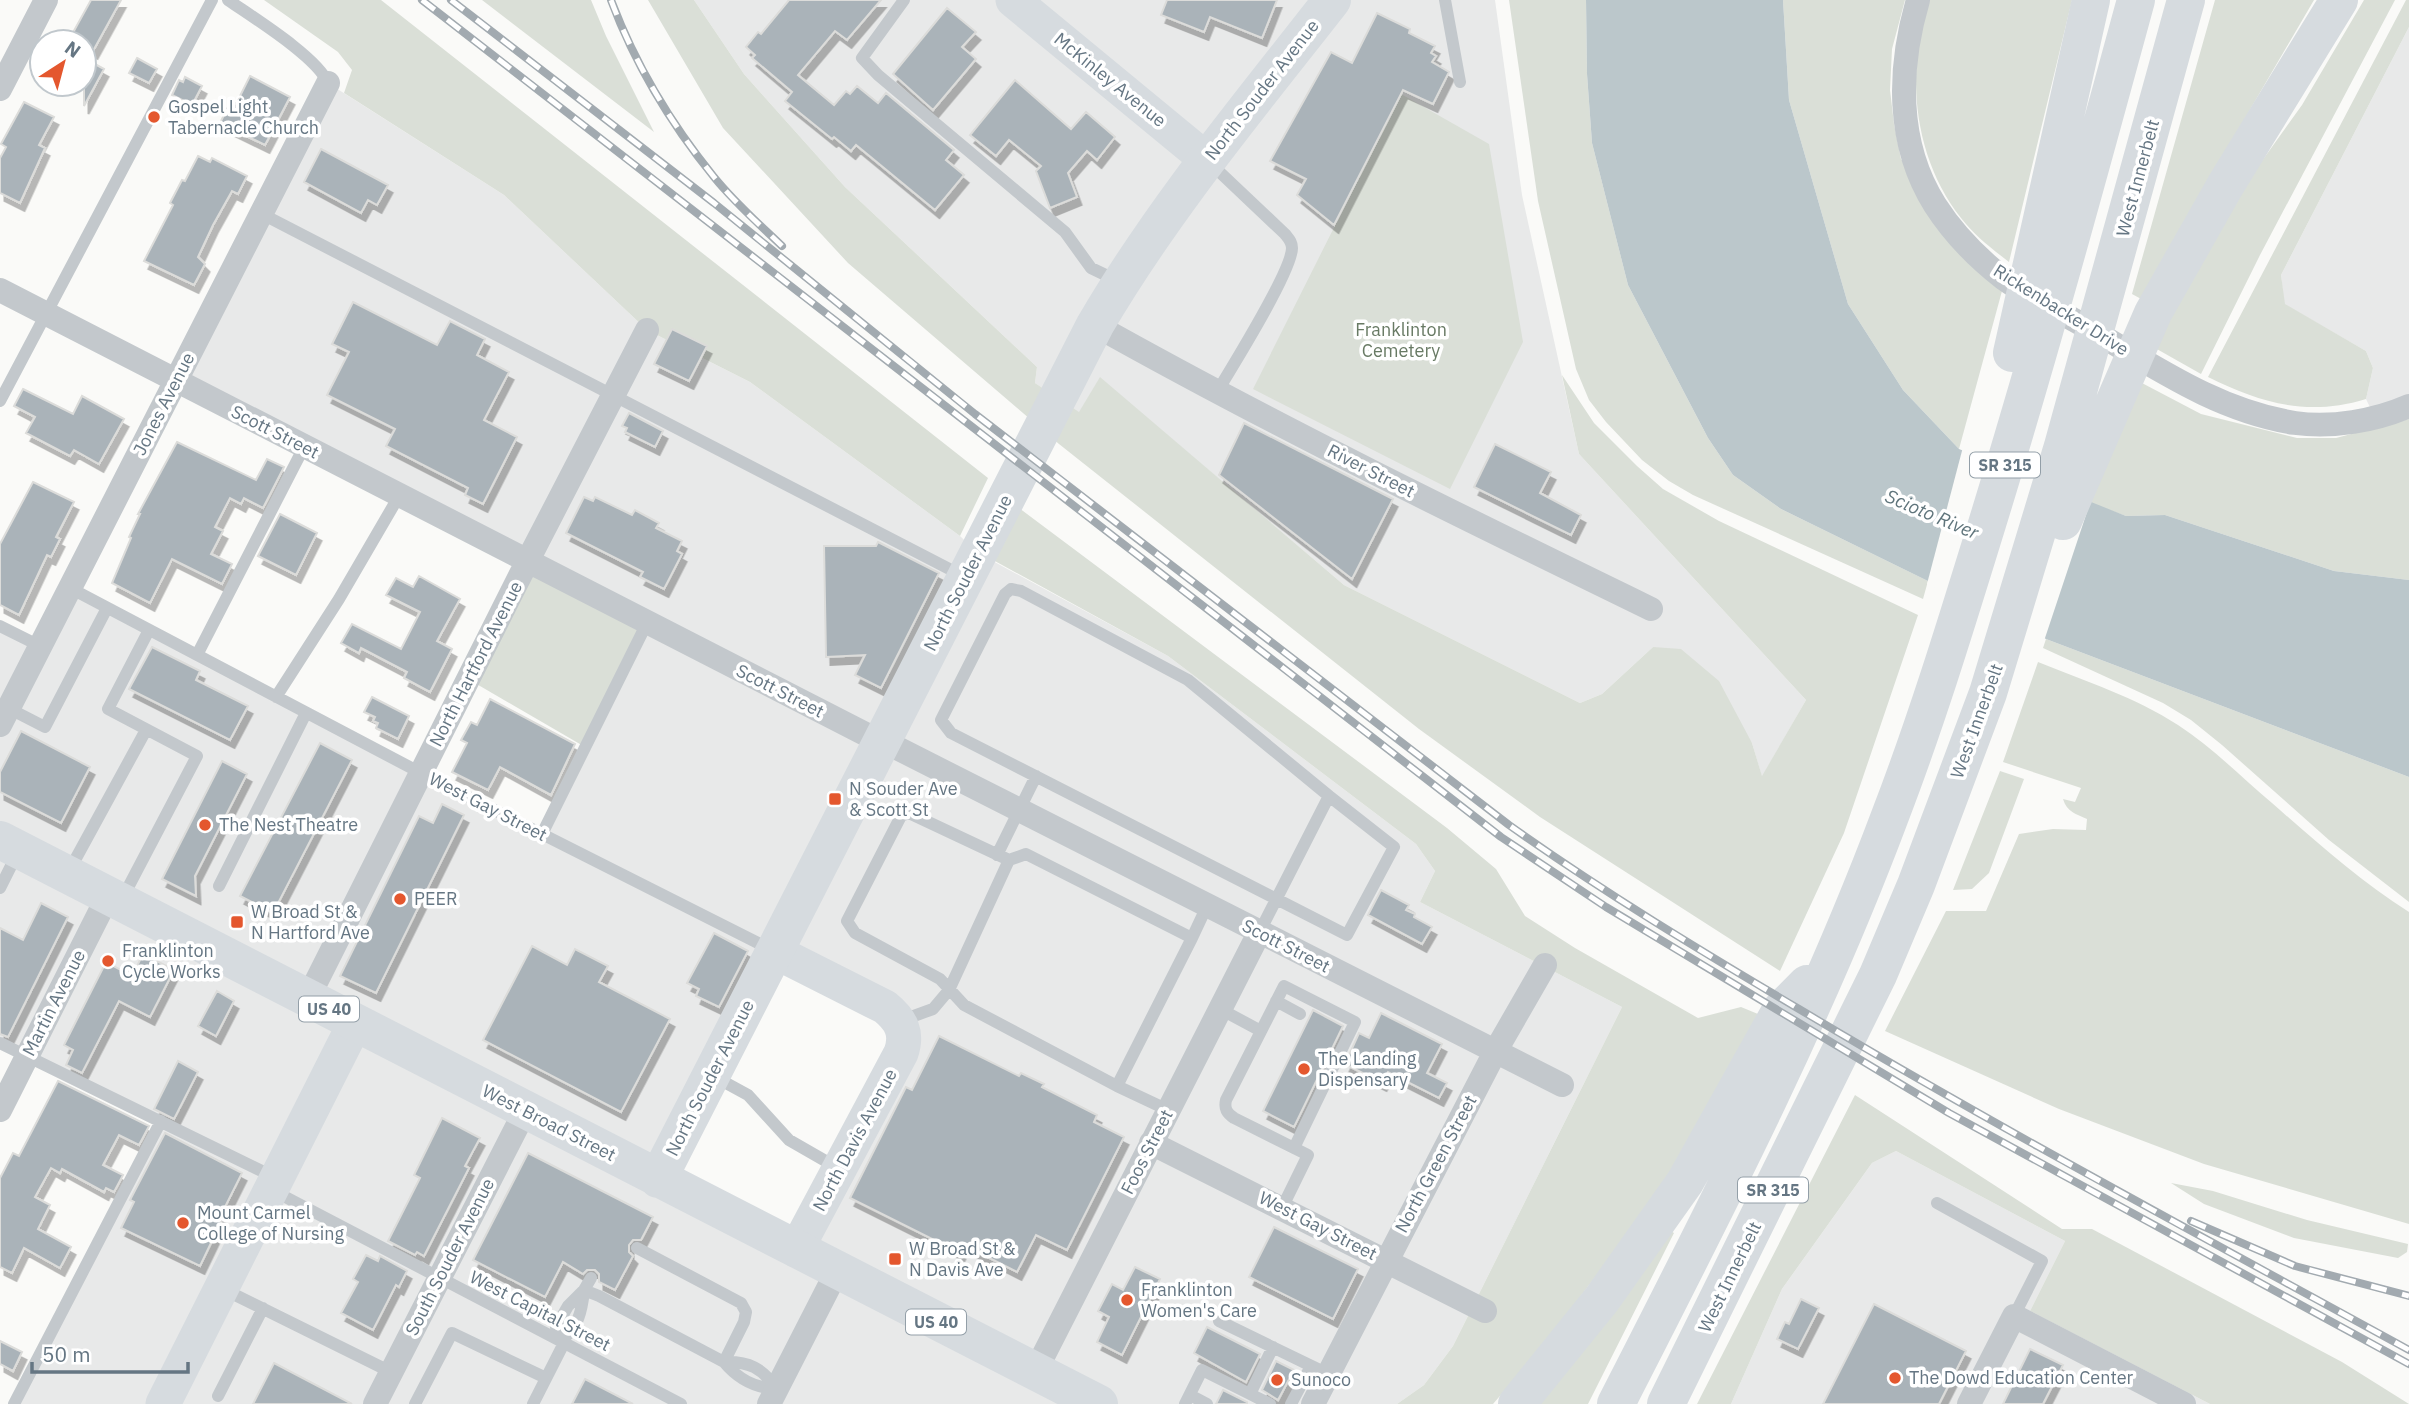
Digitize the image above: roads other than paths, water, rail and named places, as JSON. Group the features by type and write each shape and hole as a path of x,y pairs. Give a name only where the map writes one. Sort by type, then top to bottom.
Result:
{"main road":[{"name":"North Souder Avenue","path":"658,1179 1096,325 1122,282 1207,160 1332,0"},
{"path":"2050,254 2091,0"},
{"path":"2050,254 2136,0"},
{"name":"West Innerbelt","path":"1666,1404 1878,975 1916,885 1988,693 2063,446 2186,0"},
{"path":"1988,693 2153,313 2225,186 2339,0"},
{"name":"SR 315","path":"1616,1404 1769,1097 1835,956 1891,815 1942,668 2050,254"},
{"name":"West Broad Street","path":"9,845 1100,1404"},
{"path":"1517,1404 1602,1299 1685,1182 1781,1010 1835,956"}],"street":[{"path":"0,89 46,0"},
{"name":"McKinley Avenue","path":"1013,0 1207,160"},
{"name":"Rickenbacker Drive","path":"1918,0 1907,36 1902,80 1906,124 1916,163 1933,203 1962,242 2004,278 2172,377 2227,405 2264,417 2297,423 2337,424 2376,417 2409,406"},
{"name":"Jones Avenue","path":"4,716 328,83"},
{"name":"Scott Street","path":"0,290 527,562 1562,1085"},
{"name":"River Street","path":"1096,325 1217,393 1651,609"},
{"name":"North Hartford Avenue","path":"308,998 647,330"},
{"name":"Martin Avenue","path":"0,1110 114,899"},
{"name":"Foos Street","path":"1035,1372 1259,933"},
{"name":"West Gay Street","path":"774,951 885,1007 901,1025"},
{"name":"North Green Street","path":"1313,1404 1320,1370 1386,1260 1494,1052 1545,965"},
{"path":"163,1404 355,1023"},
{"name":"North Davis Avenue","path":"796,1250 901,1053 905,1040 901,1025"},
{"name":"South Souder Avenue","path":"375,1404 525,1111"},
{"name":"West Gay Street","path":"1151,1143 1485,1311"},
{"path":"773,1397 837,1271"},
{"path":"1969,1404 2014,1316 2184,1404"}],"lane":[{"path":"0,401 212,0"},
{"path":"228,0 324,73 328,83"},
{"path":"904,0 862,58 878,75 1065,232 1091,268 1122,282"},
{"path":"1444,0 1460,82"},
{"path":"1207,160 1292,242 1285,271 1217,393"},
{"path":"262,214 965,578"},
{"path":"197,655 304,447"},
{"path":"276,697 339,599 399,496"},
{"name":"West Gay Street","path":"70,588 421,773 774,951"},
{"path":"1011,589 1021,591 1188,680 1329,796 1394,847 1347,935 951,733 941,720 1005,594 1011,589"},
{"path":"4,716 45,727 107,608"},
{"path":"542,834 647,623"},
{"path":"0,626 40,646"},
{"path":"114,899 197,756 108,709 149,630"},
{"path":"219,886 306,713"},
{"path":"67,875 146,730"},
{"path":"901,1025 933,1009 949,990 1003,857 1018,810 1036,776"},
{"path":"1259,933 1329,796"},
{"path":"1168,1110 964,1005 940,979 855,933 847,921 901,816 909,813 1003,857 1027,854 1192,938"},
{"path":"0,888 9,845"},
{"path":"1118,1086 1207,906"},
{"path":"1282,1208 1308,1155 1294,1148 1234,1118 1227,1113 1225,1106 1284,986 1355,1022 1294,1148"},
{"path":"1276,1001 1300,1014"},
{"path":"1220,1009 1261,1031"},
{"name":"West Capital Street","path":"0,1043 161,1121 439,1279 681,1404"},
{"path":"711,1075 748,1096 789,1140 840,1169"},
{"path":"14,1404 161,1121"},
{"path":"1937,1203 2042,1261 2014,1316"},
{"path":"637,1248 741,1303 746,1312 744,1322 723,1362"},
{"path":"533,1404 562,1342 570,1334 582,1311 583,1290 591,1278"},
{"path":"223,1288 391,1372"},
{"path":"583,1290 723,1362 735,1376 773,1397"},
{"path":"218,1396 263,1308"},
{"path":"1219,1321 1320,1370 1291,1404"},
{"path":"415,1404 452,1333 546,1378"},
{"path":"1250,1394 1273,1347"},
{"path":"1207,1404 1187,1399 1202,1370 1270,1404"}],"water":[{"name":"Scioto River","path":"1586,0 1783,0 1789,100 1848,304 1903,390 1959,449 2126,516 2165,515 2334,571 2409,580 2409,777 2046,639 1781,509 1733,475 1708,438 1628,285 1592,143 1587,74"}],"railway":[{"path":"422,0 1501,837 1606,907 1949,1113 2409,1364"},
{"path":"451,0 714,203 975,414 1544,850 1689,943 1875,1054 2409,1350"},
{"path":"611,0 655,93 683,136 722,186 782,246"},
{"path":"2191,1221 2295,1266 2409,1296"}],"place":[{"name":"Gospel Light Tabernacle Church","path":"154,117"},
{"name":"N Souder Ave & Scott St","path":"835,799"},
{"name":"The Nest Theatre","path":"205,825"},
{"name":"PEER","path":"400,899"},
{"name":"W Broad St & N Hartford Ave","path":"237,922"},
{"name":"Franklinton Cycle Works","path":"108,961"},
{"name":"The Landing Dispensary","path":"1304,1069"},
{"name":"Mount Carmel College of Nursing","path":"183,1223"},
{"name":"W Broad St & N Davis Ave","path":"895,1259"},
{"name":"Franklinton Women's Care","path":"1127,1300"},
{"name":"The Dowd Education Center","path":"1895,1378"},
{"name":"Sunoco","path":"1277,1380"}],"park label":[{"name":"Franklinton Cemetery","path":"1401,340"}]}
